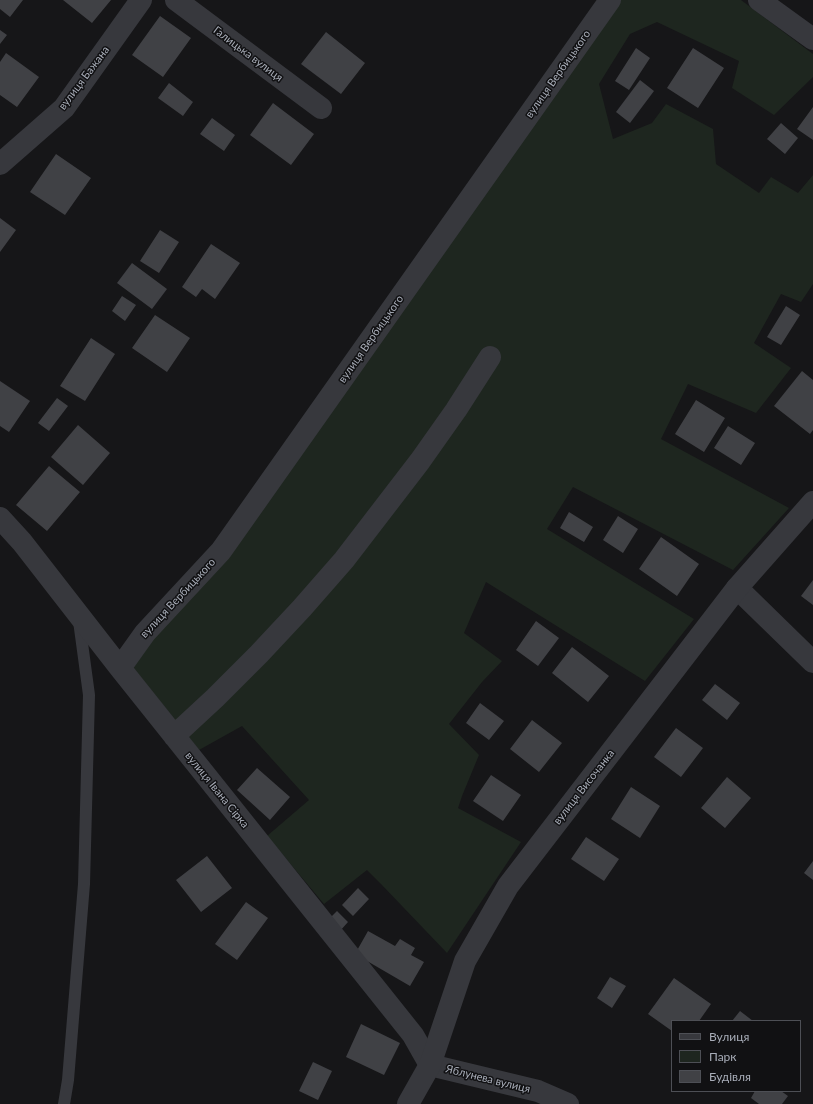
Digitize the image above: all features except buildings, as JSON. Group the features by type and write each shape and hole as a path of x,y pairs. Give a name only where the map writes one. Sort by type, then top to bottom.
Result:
{"street":[{"name":"вулиця Бажана","path":"0,164 64,108 141,0"},
{"name":"Галицька вулиця","path":"176,0 321,108"},
{"name":"вулиця Вербицького","path":"120,668 145,633 222,551 610,0"},
{"path":"759,0 813,40"},
{"path":"174,736 259,654 344,560 420,461 456,410 490,357"},
{"name":"вулиця Височанка","path":"408,1104 430,1065 465,961 508,886 737,588 813,502"},
{"name":"вулиця Івана Сірка","path":"0,518 22,542 78,616 413,1035 430,1065"},
{"path":"737,588 813,662"},
{"name":"Яблунева вулиця","path":"430,1065 538,1091 568,1104"}],"lane":[{"path":"64,1104 68,1080 84,884 89,695 78,616"}],"green space":[{"path":"604,0 741,0 813,54 813,77 774,115 732,88 739,61 657,22 630,34 599,84 613,139 652,123 666,104 713,129 716,164 759,193 771,177 798,193 813,175 813,284 801,302 781,294 754,343 791,368 756,413 688,384 661,439 789,508 733,570 573,487 547,529 694,619 645,681 486,582 464,633 502,661 482,682 449,724 479,755 458,808 521,842 447,953 367,870 324,904 267,836 309,800 242,726 199,750 131,665"}]}
